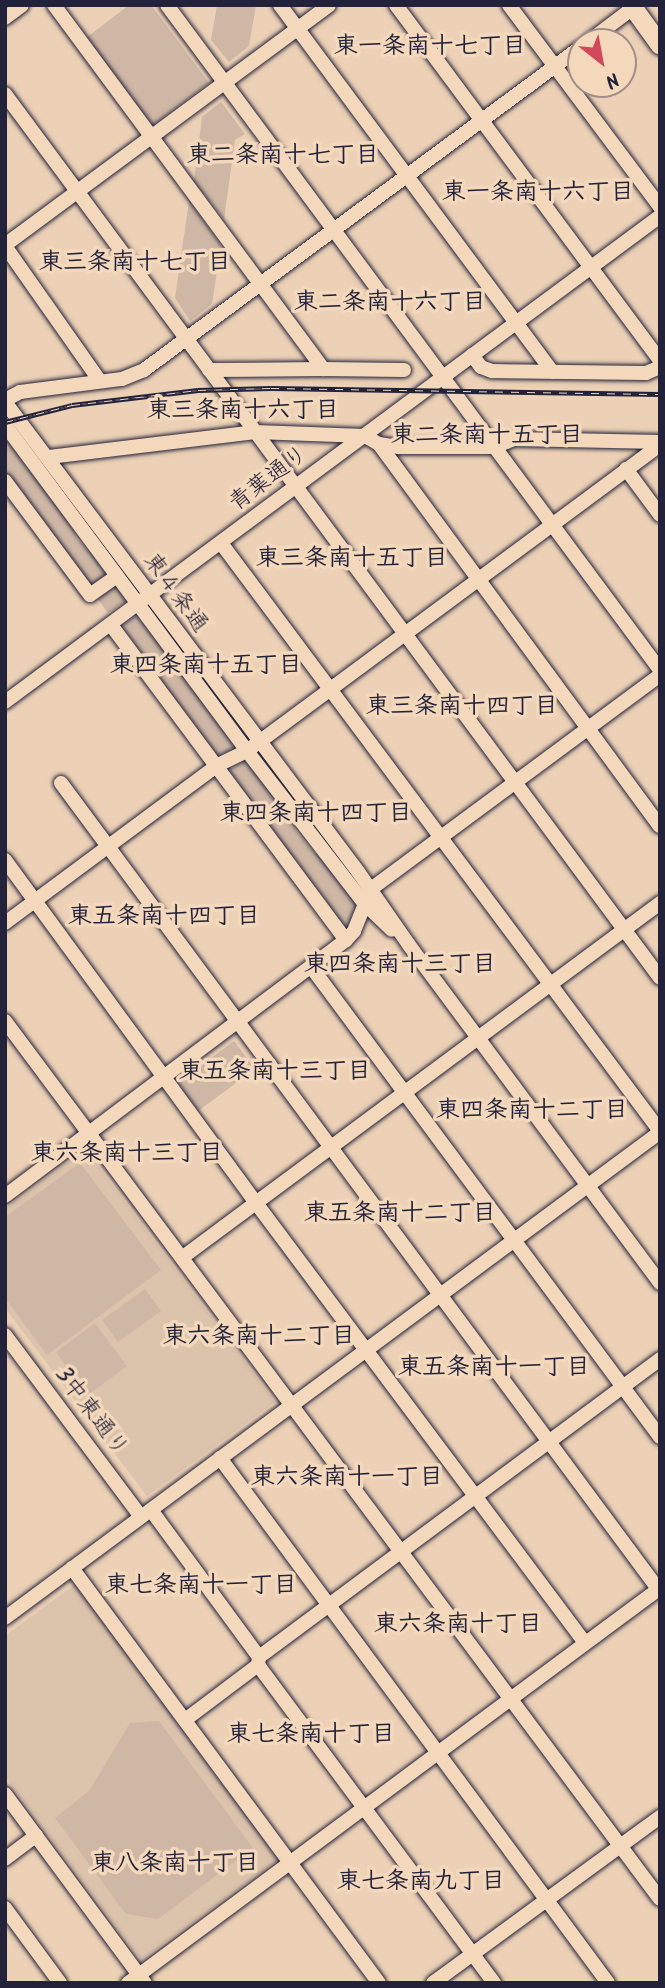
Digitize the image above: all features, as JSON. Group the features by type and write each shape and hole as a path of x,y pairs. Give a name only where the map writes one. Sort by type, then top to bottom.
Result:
{"highway":[{"path":"633,6 660,45"}],"street":[{"path":"5,18 22,5"},
{"path":"54,5 323,369"},
{"path":"5,1196 312,968 346,940 371,889 660,673 167,5"},
{"path":"280,5 553,372"},
{"path":"100,381 5,246 330,5"},
{"path":"396,5 660,361"},
{"path":"509,5 660,207"},
{"path":"606,28 633,6"},
{"path":"5,401 20,392 122,379 145,370 567,58"},
{"path":"5,94 660,978"},
{"name":"青葉通り","path":"5,702 660,216"},
{"path":"472,355 481,367 492,371 646,373 660,367"},
{"path":"209,370 404,370"},
{"name":"東４条通","path":"5,401 49,457 143,600 253,747 365,904 409,945"},
{"name":"東４条通","path":"5,425 117,576 143,600"},
{"path":"49,457 255,432 365,436 379,444 399,447 494,447 514,439 660,443"},
{"path":"5,923 218,765 253,747 660,443"},
{"path":"379,444 660,827"},
{"path":"626,470 660,515"},
{"path":"5,481 90,595 117,576"},
{"path":"5,1618 660,1132 221,542"},
{"path":"111,625 346,940"},
{"name":"東４条通","path":"253,747 371,889 409,945 660,1283"},
{"path":"5,1794 138,1980 290,1861 658,1592 61,783"},
{"path":"5,860 166,1076 256,1203 585,1643"},
{"path":"183,1257 660,903"},
{"path":"312,968 660,1437"},
{"path":"5,1021 660,1899"},
{"name":"3中東通り","path":"5,1335 146,1513 258,1661 363,1808 494,1983"},
{"path":"185,1720 329,1606 660,1359"},
{"path":"220,1458 608,1983"},
{"path":"72,1568 379,1983"},
{"path":"433,1983 660,1817"},
{"path":"5,1859 36,1836"},
{"path":"5,1908 60,1983"}],"shaded area":[{"path":"129,5 151,5 209,83 152,126 86,38"},
{"path":"217,5 256,5 249,46 229,62 211,40"},
{"path":"221,102 245,134 235,140 224,219 194,181 202,117"},
{"path":"189,201 221,245 212,304 190,321 175,298"},
{"path":"5,431 68,515 77,539 106,568 124,595 125,601 108,613 5,471"},
{"path":"133,617 138,618 150,631 232,740 233,749 219,755 214,754 124,629 125,624"},
{"path":"245,761 292,818 296,831 314,853 321,855 357,904 347,926 342,926 231,775 231,769"},
{"path":"234,1041 255,1069 198,1111 178,1083"},
{"path":"85,1149 275,1402 147,1496 5,1308 5,1209"},
{"path":"80,1163 161,1270 47,1355 5,1298 5,1217"},
{"path":"145,1289 161,1311 118,1342 102,1320"},
{"path":"95,1323 127,1366 88,1395 56,1352"},
{"path":"77,1583 279,1859 141,1960 5,1776 5,1636"},
{"path":"159,1721 253,1848 158,1919 126,1914 55,1818 89,1791 130,1723"}],"railway":[{"path":"5,422 72,405 198,390 271,388 660,394"}],"district":[{"name":"東一条南十七丁目","path":"430,47"},
{"name":"東二条南十七丁目","path":"283,156"},
{"name":"東一条南十六丁目","path":"538,193"},
{"name":"東三条南十七丁目","path":"135,263"},
{"name":"東二条南十六丁目","path":"390,303"},
{"name":"東三条南十六丁目","path":"243,411"},
{"name":"東二条南十五丁目","path":"487,436"},
{"name":"東三条南十五丁目","path":"352,559"},
{"name":"東四条南十五丁目","path":"206,666"},
{"name":"東三条南十四丁目","path":"462,707"},
{"name":"東四条南十四丁目","path":"316,814"},
{"name":"東五条南十四丁目","path":"164,917"},
{"name":"東四条南十三丁目","path":"400,965"},
{"name":"東五条南十三丁目","path":"275,1072"},
{"name":"東四条南十二丁目","path":"532,1111"},
{"name":"東六条南十三丁目","path":"127,1154"},
{"name":"東五条南十二丁目","path":"400,1214"},
{"name":"東六条南十二丁目","path":"259,1337"},
{"name":"東五条南十一丁目","path":"494,1368"},
{"name":"東六条南十一丁目","path":"347,1478"},
{"name":"東七条南十一丁目","path":"201,1586"},
{"name":"東六条南十丁目","path":"458,1625"},
{"name":"東七条南十丁目","path":"311,1735"},
{"name":"東八条南十丁目","path":"175,1864"},
{"name":"東七条南九丁目","path":"421,1882"}]}
